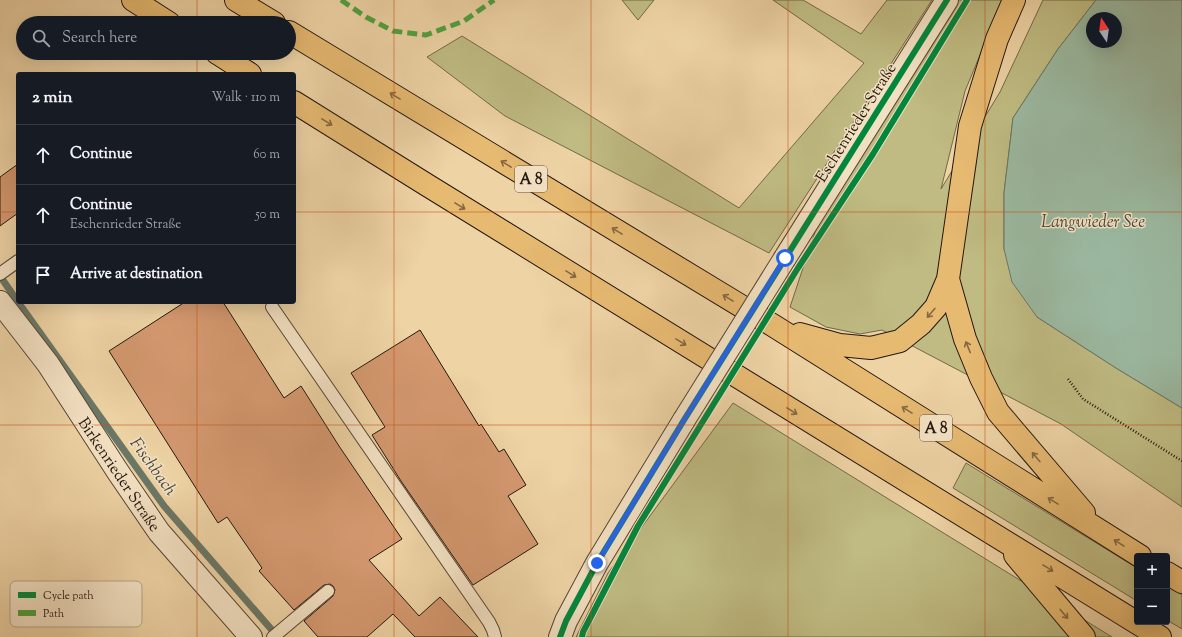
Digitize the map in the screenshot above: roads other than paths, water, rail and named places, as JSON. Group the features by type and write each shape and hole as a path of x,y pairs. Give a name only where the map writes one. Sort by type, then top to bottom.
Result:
{"highway":[{"path":"133,0 158,16"},
{"path":"236,0 262,16"},
{"path":"774,326 840,345 871,348 900,341 921,324 936,307 948,279 970,126 996,39 1014,0"},
{"name":"A 8","path":"296,36 774,326 1135,553"},
{"path":"228,60 247,72"},
{"path":"296,103 1160,637"},
{"path":"948,279 965,339 981,378 998,412 1098,530"},
{"path":"1003,541 1084,637"},
{"path":"1170,575 1182,582"}],"street":[{"name":"Eschenrieder Straße","path":"560,637 566,621 597,563 684,420 947,0"},
{"name":"Birkenrieder Straße","path":"0,302 48,364 159,532 251,637"}],"lane":[{"path":"0,274 15,263"},
{"path":"272,307 489,622 493,630 494,637"},
{"path":"274,637 328,591"}],"water":[{"name":"Langwieder See","path":"1096,0 1182,0 1182,408 1116,368 1037,317 1012,282 1004,249 1004,193 1013,118 1058,49 1086,13 1086,48 1122,48 1122,12 1087,12"}],"waterway":[{"name":"Fischbach","path":"0,276 16,299"},
{"name":"Fischbach","path":"19,304 164,506 278,637"}]}
